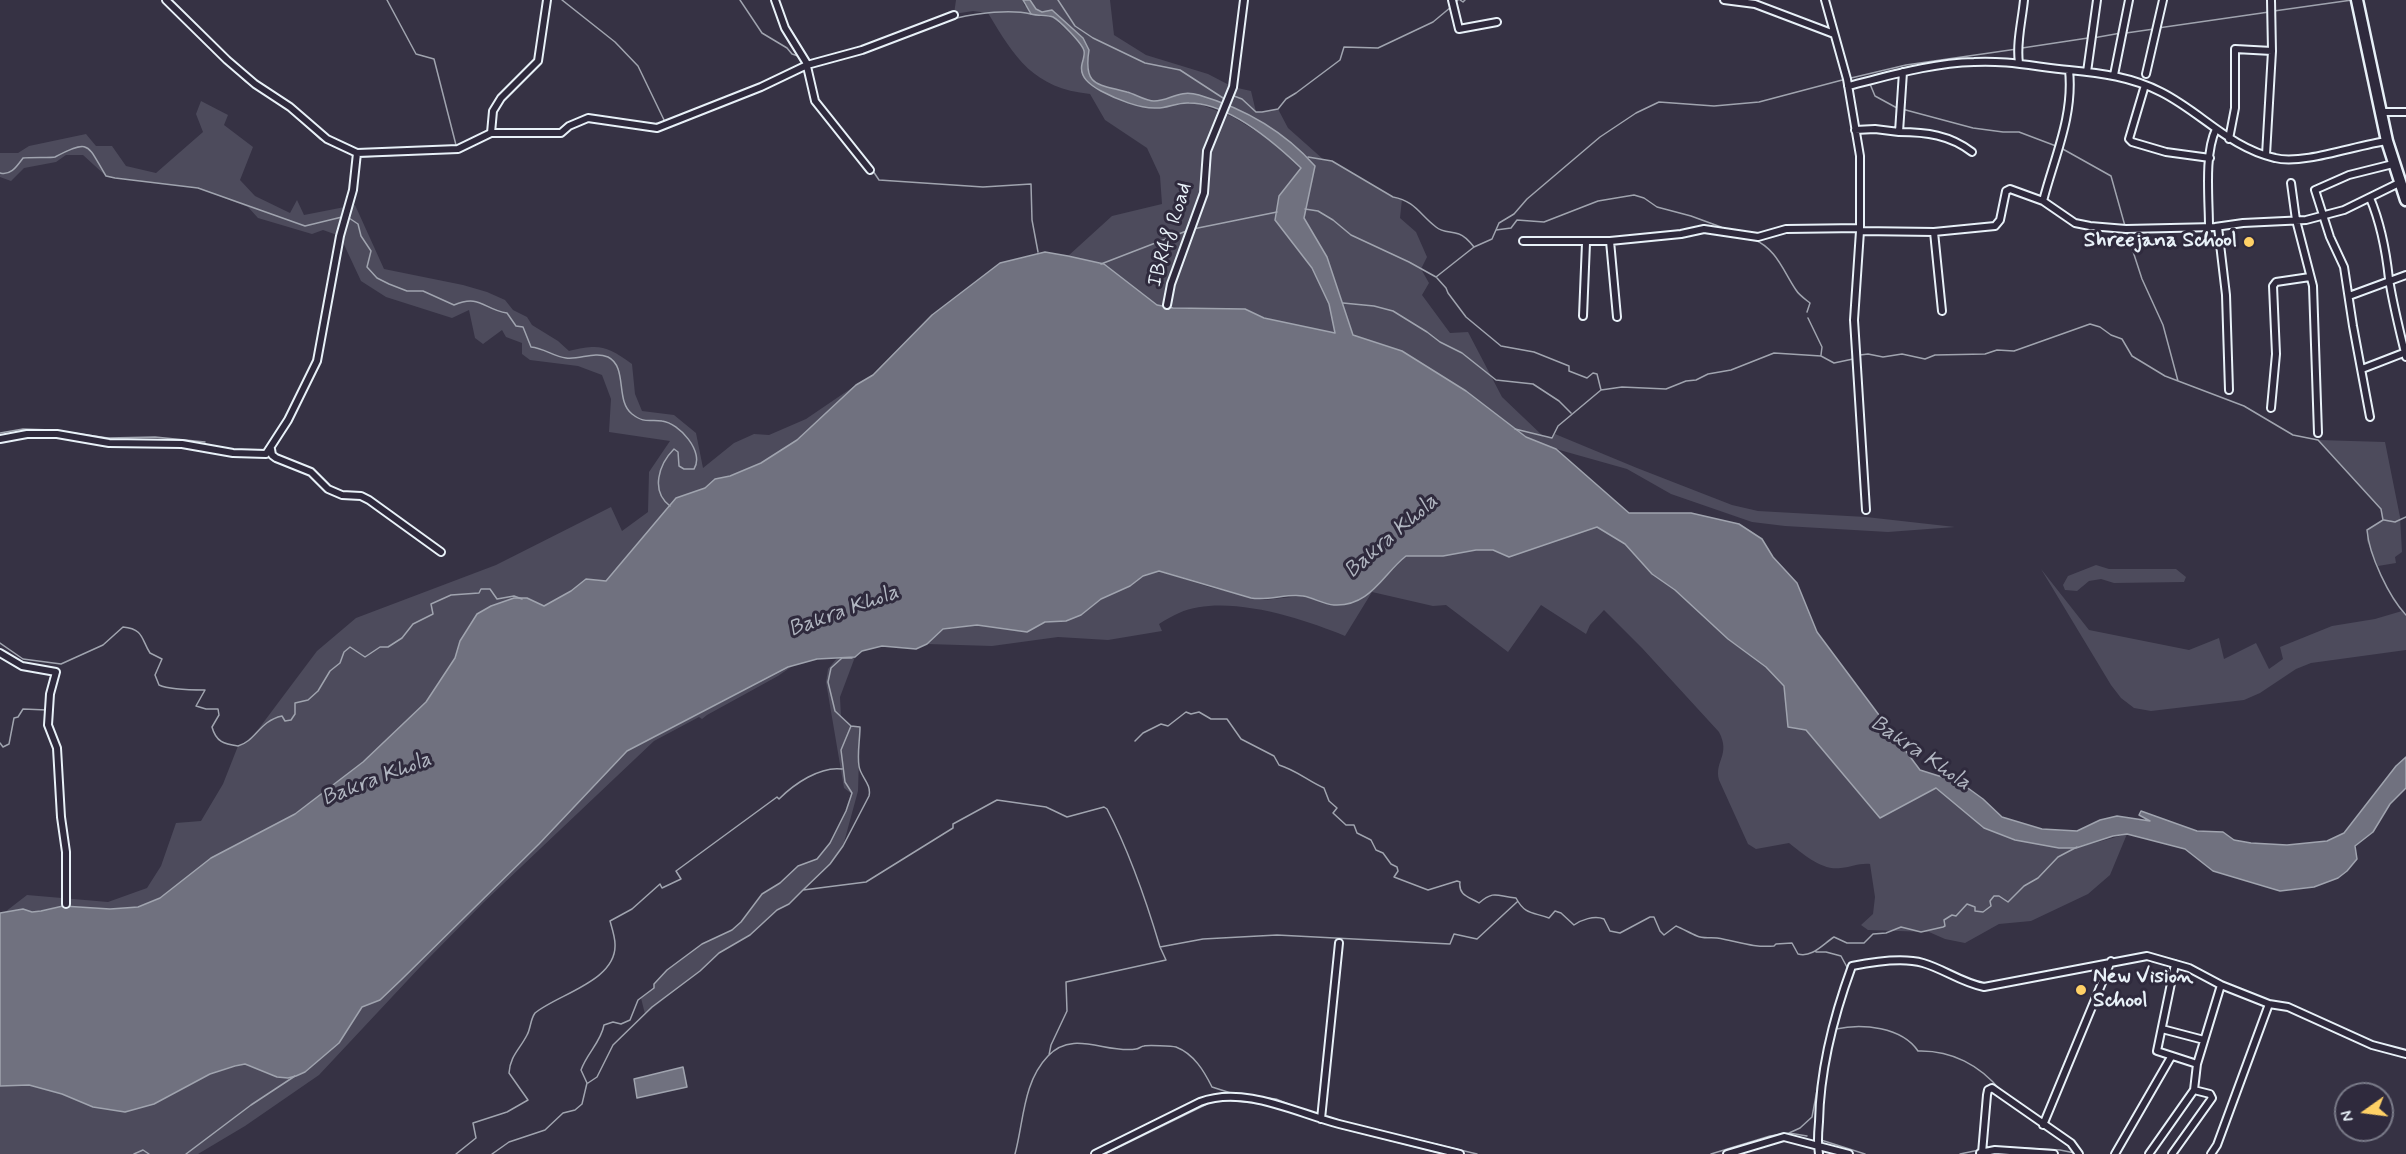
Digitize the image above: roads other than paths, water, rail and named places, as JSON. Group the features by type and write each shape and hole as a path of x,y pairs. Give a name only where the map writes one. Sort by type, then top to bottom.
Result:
{"highway":[{"path":"2357,0 2387,141 2404,192"}],"street":[{"path":"166,0 226,60 255,84 290,107 327,140 357,153 458,149 491,133 561,133 569,126 588,118 657,128 760,87 807,65 862,50 954,15"},
{"path":"491,133 493,111 501,98 538,61 547,0"},
{"path":"775,0 785,28 807,65 817,104 870,170"},
{"name":"IBR48 Road","path":"1167,305 1171,284 1204,193 1207,151 1233,87 1244,0"},
{"path":"1724,0 1755,4 1834,34"},
{"path":"1825,0 1848,86 1860,156 1860,229 1854,320 1866,510"},
{"path":"2019,63 2017,49 2024,0"},
{"path":"2087,72 2097,0"},
{"path":"2114,75 2129,0"},
{"path":"2146,74 2163,0"},
{"path":"2266,155 2272,51 2271,0"},
{"path":"1453,3 1460,29 1497,22"},
{"path":"2229,139 2235,108 2235,49 2272,51"},
{"path":"1848,86 1903,72 1975,62 2019,63 2114,75 2145,85 2181,103 2229,139 2275,159 2296,159 2387,141"},
{"path":"2043,201 2069,106 2069,70"},
{"path":"1899,132 1903,72"},
{"path":"2145,85 2134,118 2130,138 2132,142 2166,152 2210,158"},
{"path":"2381,112 2406,112"},
{"path":"1855,130 1875,129 1946,137 1957,141 1971,152"},
{"path":"2209,227 2211,140 2216,129"},
{"path":"0,438 27,434 57,434 109,443 182,444 252,455 266,454 271,449 317,361 340,236 353,190 357,153"},
{"path":"2370,417 2344,267 2322,216 2315,190 2349,175 2393,164"},
{"path":"2291,183 2296,220 2313,286 2318,433"},
{"path":"1523,241 1586,243 1681,234 1704,229 1758,237 1786,229 1934,232 1995,226 2000,220 2006,191 2010,189 2043,201 2075,223 2126,229 2218,227 2243,223 2306,220 2344,210 2370,198 2404,192"},
{"path":"2362,369 2406,354 2389,280 2388,256 2377,214 2370,198"},
{"path":"2218,227 2226,295 2229,390"},
{"path":"1934,232 1942,311"},
{"path":"1610,241 1617,318"},
{"path":"1583,316 1586,243"},
{"path":"2349,296 2406,275"},
{"path":"2271,408 2276,354 2273,286 2276,282 2310,276"},
{"path":"271,449 272,455 276,458 311,472 328,489 342,495 361,496 382,508 441,552"},
{"path":"0,653 21,666 56,672 50,694 48,725 57,748 66,852 66,904"},
{"path":"1321,1119 1339,943"},
{"path":"1819,1154 1817,1144 1819,1102 1827,1052 1852,966 1864,963 1914,961 1969,984 1984,987 2146,956 2189,968 2221,986 2269,1004 2288,1007 2372,1045 2406,1054"},
{"path":"2043,1125 2111,961"},
{"path":"2175,964 2157,1051 2197,1064"},
{"path":"2149,1154 2194,1090 2197,1064 2221,986"},
{"path":"2211,1154 2217,1145 2269,1004"},
{"path":"2162,1029 2204,1040"},
{"path":"2115,1154 2171,1057"},
{"path":"2054,1154 1995,1150 1980,1154 1990,1089 1992,1088 2071,1143 2079,1154"},
{"path":"2172,1154 2212,1098 2210,1094 2194,1090"},
{"path":"1095,1154 1200,1102 1218,1096 1265,1102 1321,1119 1460,1154"},
{"path":"1727,1154 1784,1137 1849,1154"}],"water":[{"name":"Bakra Khola","path":"1023,0 1030,0 1036,9 1042,12 1052,10 1083,38 1089,50 1088,71 1095,82 1151,101 1185,93 1199,95 1247,114 1290,142 1315,166 1304,218 1327,257 1353,335 1402,351 1466,391 1526,437 1556,449 1629,513 1691,513 1739,524 1762,539 1773,557 1797,583 1817,632 1920,770 1961,783 2002,817 2042,829 2077,831 2100,820 2117,816 2150,821 2139,815 2141,811 2197,831 2223,832 2234,840 2287,845 2327,841 2344,833 2396,766 2406,757 2406,788 2390,804 2373,832 2355,846 2357,859 2347,871 2338,878 2314,887 2280,891 2213,871 2185,849 2127,834 2076,848 2059,848 2015,840 1984,828 1936,788 1880,818 1806,730 1788,727 1784,686 1766,667 1728,639 1675,590 1652,574 1625,544 1597,527 1509,557 1493,550 1476,550 1443,556 1406,556 1367,595 1346,604 1334,605 1297,595 1265,599 1251,598 1159,571 1143,576 1130,586 1101,599 1081,615 1066,621 1045,622 1027,632 977,625 943,629 927,644 916,649 882,646 862,651 855,657 817,659 788,667 627,751 539,844 401,980 380,1000 362,1007 339,1043 305,1072 296,1076 277,1077 245,1064 235,1066 210,1074 154,1104 125,1112 93,1107 62,1094 29,1085 0,1086 0,913 23,909 32,912 41,911 63,906 110,909 138,907 160,898 211,858 295,814 363,762 426,702 455,658 460,641 477,614 514,598 527,598 544,606 571,591 586,579 606,581 676,498 705,488 715,479 730,476 761,463 797,440 856,385 873,375 932,315 1000,263 1045,252 1068,256 1104,264 1157,305 1173,308 1245,309 1264,318 1335,333 1329,304 1312,268 1275,220 1279,196 1301,168 1250,126 1219,110 1189,103 1161,108 1143,107 1097,89 1086,80 1082,73 1084,51 1075,38 1053,17 1031,14"},
{"path":"683,1067 687,1087 637,1098 634,1079"}],"waterway":[{"path":"162,0 210,48"},
{"path":"387,0 416,54 434,59 456,145"},
{"path":"562,0 615,42 638,66 665,122"},
{"path":"740,0 762,33 798,56"},
{"path":"1058,0 1075,26 1093,38 1145,63 1180,70 1223,98"},
{"path":"1454,4 1458,0"},
{"path":"1460,0 1463,2 1465,0"},
{"path":"2274,11 2352,0"},
{"path":"1234,96 1242,99 1256,112 1278,109 1286,99 1340,60 1344,47 1378,48 1433,22 1451,7"},
{"path":"957,18 994,12 1031,14"},
{"path":"2158,28 2269,12"},
{"path":"895,41 951,20"},
{"path":"2126,33 2154,29"},
{"path":"2093,38 2121,33"},
{"path":"2022,48 2088,38"},
{"path":"1851,78 1906,65 2017,49"},
{"path":"227,64 245,81 280,104"},
{"path":"1305,209 1318,211 1351,235 1436,277 1474,247 1492,239 1499,223 1514,214 1527,199 1600,137 1636,113 1659,102 1714,106 1759,102 1846,79"},
{"path":"1870,84 1875,96 1897,108"},
{"path":"1902,109 1973,128 2019,132 2056,146"},
{"path":"291,112 320,139 353,155"},
{"path":"657,131 689,119"},
{"path":"0,173 11,172 23,158 55,157 82,146 91,151 106,176 198,188 305,226 342,217"},
{"path":"2061,148 2111,176 2125,226"},
{"path":"360,157 439,153"},
{"path":"1308,157 1332,161 1393,197 1407,202 1439,229 1461,235 1474,247"},
{"path":"873,171 879,180 983,187 1031,184 1032,220 1038,252"},
{"path":"1496,230 1511,228 1517,220 1544,222 1598,201 1634,195 1644,198 1657,207 1721,227"},
{"path":"1193,229 1277,212"},
{"path":"349,218 358,224 361,236 371,251 367,267 377,278 407,291 423,291 454,305 470,301 507,313 516,326 523,327 531,347 562,357 603,355 614,362 618,368 624,401 632,414 644,420 669,423 676,427 693,447 696,455 694,469 684,469 679,466 678,452 674,449 664,462 659,478 660,493 670,506"},
{"path":"1101,264 1189,230"},
{"path":"2127,233 2142,279 2163,325 2178,381"},
{"path":"1753,239 1761,243 1779,261 1797,292 1810,303 1807,312"},
{"path":"1437,278 1466,317 1501,346 1534,352 1569,366 1569,371 1587,378 1593,373 1597,374 1601,390"},
{"path":"1343,303 1374,306 1393,311 1440,342 1462,353 1496,380 1533,384 1559,401 1571,413"},
{"path":"1808,318 1822,347 1821,355"},
{"path":"1860,355 1883,357 1902,354 1925,359 1935,355 1985,354 1997,350 2014,351 2090,324 2100,327 2122,339 2132,356 2165,376 2244,406 2293,435 2318,440 2381,509 2383,520 2367,530 2369,540 2381,575 2393,598 2406,615"},
{"path":"1515,429 1552,438 1558,426 1601,390 1622,387 1666,389 1708,374 1731,370 1774,353 1821,356 1834,363 1853,359"},
{"path":"0,433 23,429 52,430 108,438 155,437 205,442"},
{"path":"2384,520 2395,522 2406,517"},
{"path":"0,643 23,659 61,664 103,645 123,627 135,630 150,653 162,659 155,675 159,685 175,689 205,690 196,706 218,709 219,715 212,727 216,736 225,743 238,746 249,740 274,719 282,716 285,721 291,720 295,714 295,703 308,700 318,691 330,671 340,663 344,652 350,647 365,657 380,647 388,647 402,638 413,624 433,614 431,604 451,595 479,593 481,589 490,589 497,599 514,596 522,599"},
{"path":"492,1154 509,1142 545,1130 563,1113 575,1110 582,1104 587,1083 581,1070 600,1037 604,1025 613,1022 621,1024 630,1020 638,1000 654,988 654,984 667,970 702,944 732,930 762,894 780,883 798,866 817,859 830,843 852,793 845,782 841,750 851,726 835,711 828,682 831,668 842,658 852,658"},
{"path":"0,743 3,747 9,744 14,718 18,717 23,709 47,710"},
{"path":"1135,741 1143,733 1161,724 1168,726 1186,712 1191,714 1199,712 1211,719 1227,719 1241,739 1274,756 1279,765 1324,788 1329,801 1337,808 1333,813 1346,825 1354,825 1357,833 1371,840 1376,850 1383,853 1391,864 1397,867 1398,871 1394,877 1428,890 1457,881 1460,882 1463,893 1479,903 1493,895 1516,898 1530,912 1549,918 1555,911 1561,913 1574,925 1580,921 1600,918 1604,919 1610,931 1620,933 1654,917 1664,935 1676,926 1704,938 1766,946 1792,943 1798,954 1803,955 1817,950 1834,937 1847,943 1864,943 1873,934 1886,933 1901,927 1921,932 1943,927 1945,926 1944,920 1952,915 1956,916 1967,904 1975,907 1975,911 1983,912 1991,906 1990,901 1994,896 1999,896 2008,902 2024,886 2038,878 2058,857 2077,847"},
{"path":"803,890 830,864 843,846 869,796 869,788 859,766 860,727 851,726"},
{"path":"456,1154 476,1138 473,1123 507,1112 528,1100 509,1073 513,1057 527,1035 535,1013 597,977 607,968 613,957 615,944 610,921 632,909 660,884 662,888 681,879 676,871 777,797 779,799 800,782 816,773 842,769"},
{"path":"588,1083 597,1077 613,1045 652,1007 700,971 719,953 750,935 803,890 866,882 953,828 953,824 997,800 1046,807 1067,817 1104,807 1107,809 1137,877 1160,947"},
{"path":"1049,1055 1051,1045 1067,1011 1066,982 1166,960 1160,947 1203,939 1277,935 1450,944 1454,934 1477,939 1517,902"},
{"path":"1816,952 1841,956 1848,969"},
{"path":"1836,1029 1869,1027 1892,1032 1911,1043 1918,1051 1942,1053 1964,1061 1984,1074 2001,1091"},
{"path":"1789,1133 1800,1128 1812,1117 1827,1037"},
{"path":"1015,1154 1029,1089 1034,1078 1048,1056 1068,1044 1090,1044 1125,1050 1142,1046 1176,1047 1193,1059 1202,1069 1212,1087 1234,1094"},
{"path":"186,1154 251,1105 295,1076"},
{"path":"1259,1097 1276,1099 1298,1108"},
{"path":"1225,1100 1264,1104 1291,1112"},
{"path":"1105,1154 1209,1103"},
{"path":"1301,1115 1340,1128 1444,1154"},
{"path":"1325,1116 1352,1124"},
{"path":"1360,1126 1477,1154"},
{"path":"1711,1154 1770,1136 1789,1133 1807,1136"},
{"path":"1821,1140 1865,1154"},
{"path":"2003,1147 2075,1153"},
{"path":"134,1154 143,1150 149,1154"},
{"path":"1960,1154 1979,1150"}],"place":[{"name":"Shreejana School","path":"2249,242"},
{"name":"New Vision School","path":"2081,990"}]}
